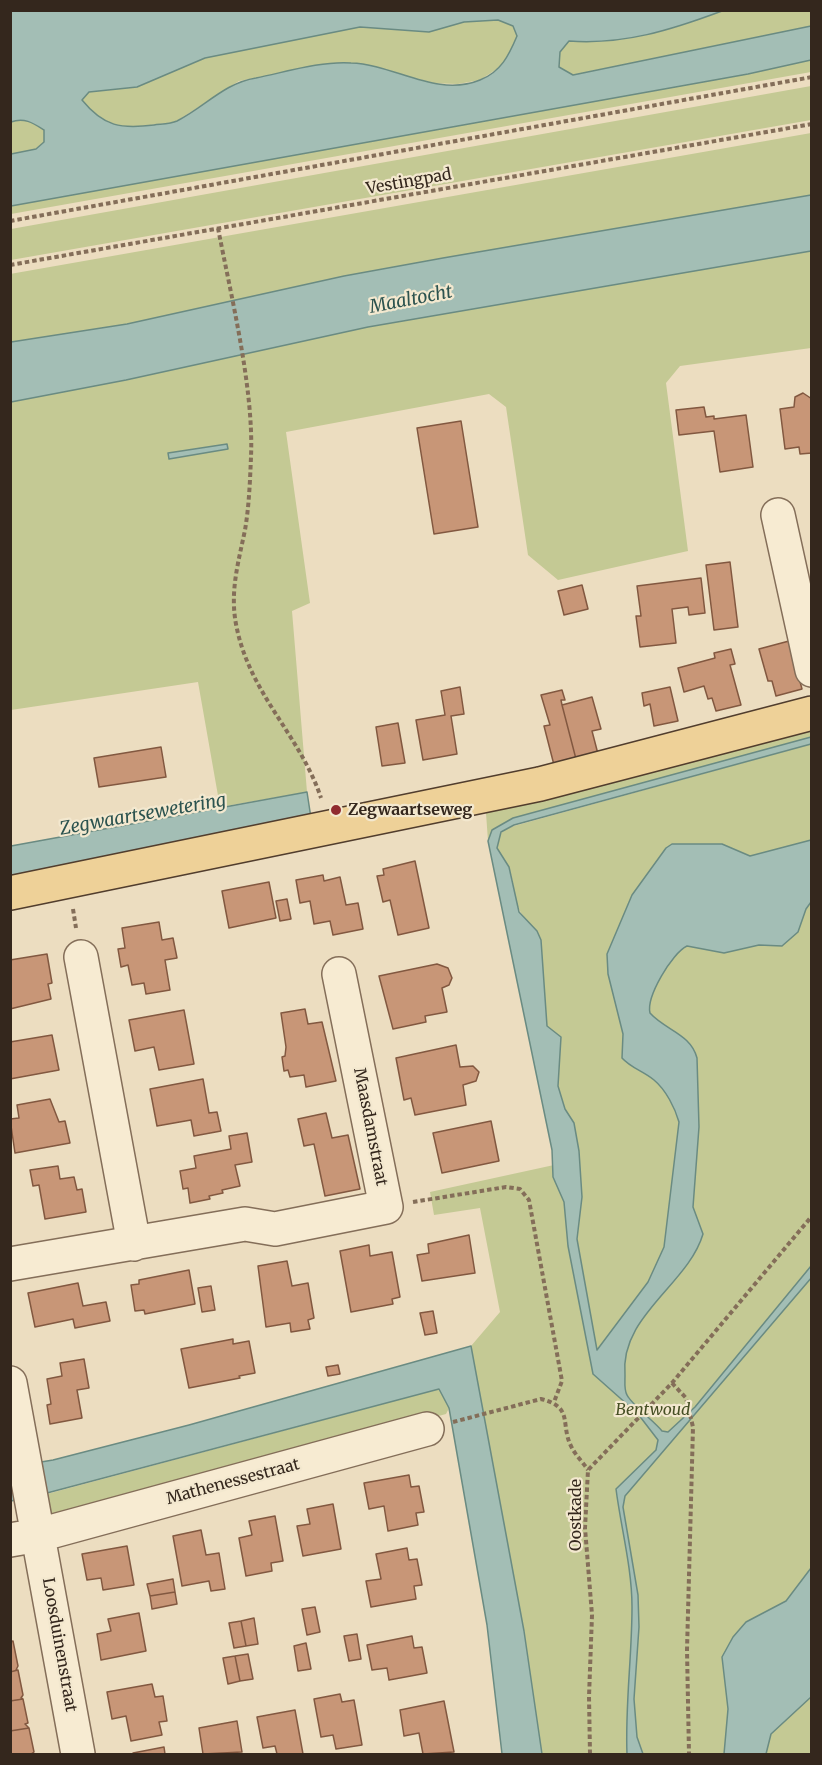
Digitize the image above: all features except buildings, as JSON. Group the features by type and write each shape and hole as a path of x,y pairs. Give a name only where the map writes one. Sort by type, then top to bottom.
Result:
{"main road":[{"path":"10,892 184,859 327,827 540,784 812,713"}],"street":[{"path":"778,515 812,670"},
{"path":"81,957 134,1244"},
{"name":"Maasdamstraat","path":"10,1263 244,1224 275,1229 386,1207 339,974"},
{"path":"10,1383 23,1448 28,1526"},
{"name":"Mathenessestraat","path":"28,1526 427,1429"},
{"name":"Loosduinenstraat","path":"28,1526 78,1755"}],"path":[{"path":"10,220 812,77"},
{"name":"Vestingpad","path":"10,265 812,124"},
{"path":"218,228 245,381 251,456 245,528 233,580 236,627 250,673 314,777 327,827"},
{"path":"386,1207 506,1186 520,1189 529,1200 562,1381 554,1402"},
{"name":"Oostkade","path":"590,1755 589,1696 592,1615 585,1528 588,1470 672,1383 812,1216"},
{"path":"672,1383 686,1398 693,1427 687,1650 689,1755"},
{"path":"427,1429 542,1399 554,1402 562,1409 566,1419 570,1445 588,1470"}],"green space":[{"path":"722,11 811,11 811,26 572,75 559,67 560,52 569,41 609,41 647,35"},
{"path":"498,20 513,26 517,36 506,63 480,80 458,84 426,83 338,63 239,81 175,122 142,126 116,126 95,116 81,100 89,92 137,87 205,58 360,27 429,32 464,22"},
{"path":"811,60 811,72 11,214 11,205 748,74"},
{"path":"811,86 811,120 11,260 11,229"},
{"path":"29,121 44,130 44,142 36,149 11,154 11,122"},
{"path":"811,133 811,195 344,276 127,324 11,342 10,274"},
{"path":"811,251 811,348 680,366 666,383 688,551 558,580 528,555 506,407 489,394 286,432 310,603 292,611 307,792 220,807 198,682 11,710 10,402 126,380 368,327"},
{"path":"811,725 811,737 618,790 492,830 488,841 486,813"},
{"name":"Bentwoud","path":"811,744 811,1754 542,1754 524,1631 471,1346 500,1312 480,1208 434,1215 430,1192 554,1165 554,1174 572,1170 525,918 516,900 508,866 498,851 497,841 502,832 514,826"},
{"path":"439,1389 449,1408 446,1414 52,1518 47,1494"}],"water":[{"path":"11,10 722,11 647,35 609,41 569,41 560,52 559,67 573,75 811,26 811,60 748,74 11,206 11,154 36,149 44,142 44,130 24,120 11,122","holes":["498,20 513,26 517,36 499,68 487,77 464,84 431,83 367,65 327,64 245,81 224,90 177,121 132,127 106,121 82,100 89,92 137,87 205,58 360,27 429,32 464,22"]},
{"name":"Maaltocht","path":"811,195 811,251 368,327 126,380 11,402 11,342 127,324 344,276"},
{"path":"227,444 228,449 169,459 168,453"},
{"path":"811,737 811,744 514,825 501,832 497,848 509,867 519,912 537,931 541,940 547,1026 561,1037 558,1086 565,1109 574,1123 579,1151 582,1197 577,1239 597,1350 648,1282 664,1247 679,1122 670,1100 658,1084 622,1058 623,1034 608,974 607,954 632,895 666,848 672,844 722,844 750,856 811,840 811,902 806,909 798,932 782,946 759,945 724,953 687,946 674,957 661,976 650,1006 650,1013 689,1043 697,1058 699,1127 693,1207 703,1234 684,1269 643,1318 633,1336 626,1355 625,1391 627,1395 662,1431 668,1432 695,1407 811,1266 812,1277 625,1496 623,1507 638,1595 639,1627 634,1699 637,1737 643,1754 627,1754 632,1592 616,1489 656,1450 658,1440 638,1414 593,1374 568,1246 564,1202 553,1177 552,1150 488,841 492,830 513,818"},
{"path":"307,792 311,818 11,882 11,846"},
{"path":"471,1346 524,1631 542,1754 502,1754 487,1625 449,1408 439,1389 11,1501 11,1467 53,1460 189,1425"},
{"path":"811,1568 811,1697 771,1734 766,1754 724,1754 728,1709 722,1657 733,1637 746,1622 786,1601"}],"place":[{"name":"Zegwaartseweg","path":"336,810"}],"water label":[{"name":"Zegwaartsewetering","path":"143,815"}]}
